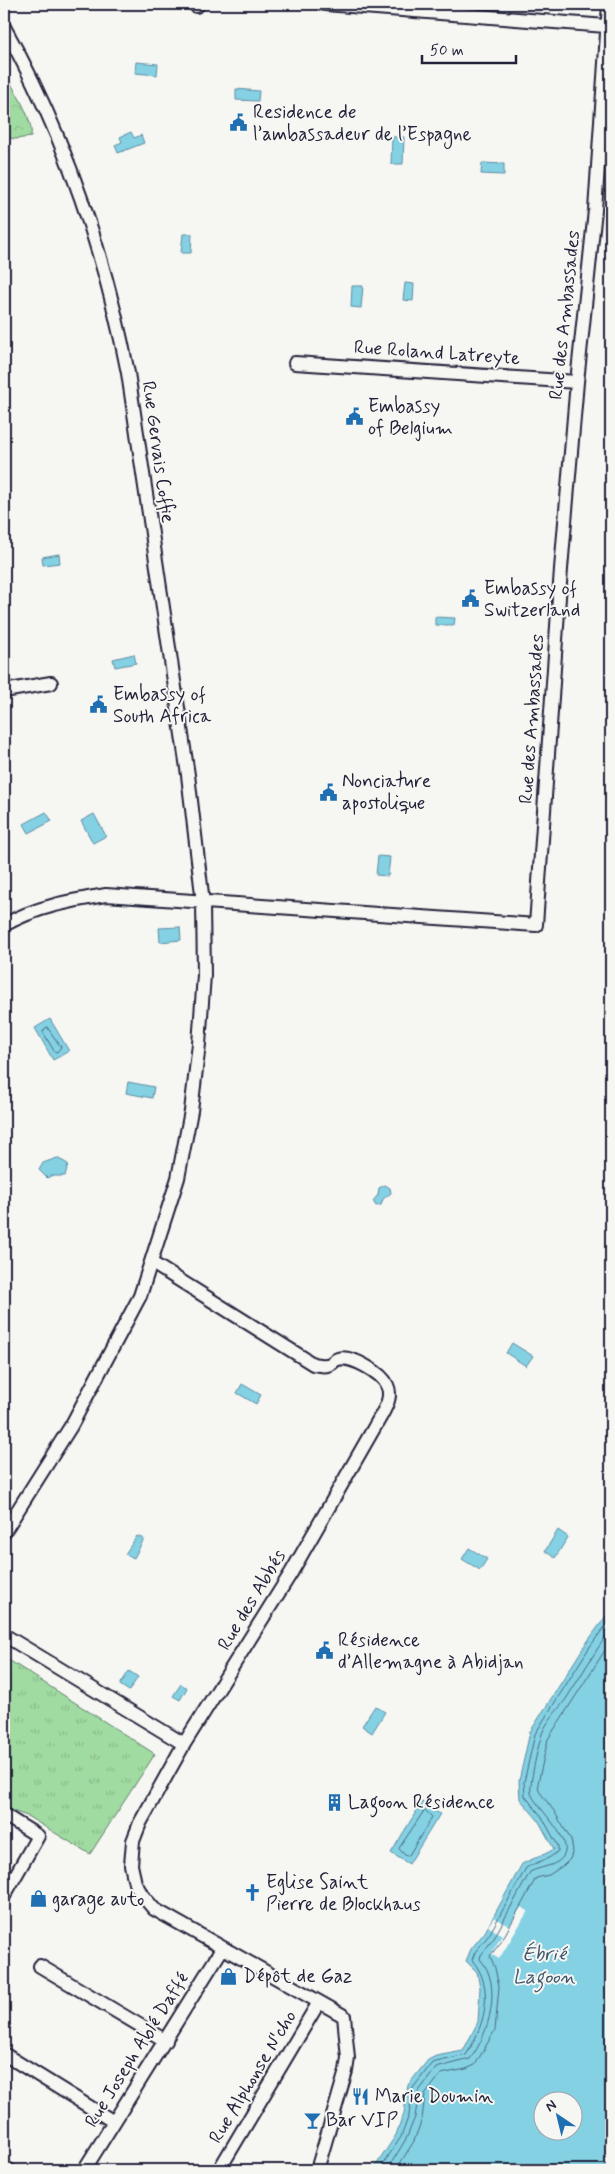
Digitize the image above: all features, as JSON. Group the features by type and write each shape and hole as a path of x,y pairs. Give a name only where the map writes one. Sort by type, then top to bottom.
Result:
{"street":[{"path":"325,4 606,26"},
{"name":"Rue des Ambassades","path":"203,903 536,925 577,382 595,210 606,26 609,4"},
{"name":"Rue Gervais Coffie","path":"4,27 30,77 69,163 101,257 117,318 128,373 188,775 203,903 204,975 191,1111 178,1178 152,1263 140,1296 106,1365 72,1426 4,1532"},
{"name":"Rue Roland Latreyte","path":"295,363 577,382"},
{"path":"4,691 51,683"},
{"path":"4,925 21,916 59,902 106,896 203,903"},
{"name":"Rue des Abbés","path":"152,1263 313,1364 323,1366 338,1359 352,1359 362,1364 383,1379 389,1393 387,1404 382,1414 291,1573 184,1744 140,1823 133,1841 131,1865 135,1882 142,1895 154,1909 344,2016 348,2058 343,2086 317,2170"},
{"path":"4,1635 184,1744"},
{"path":"4,1815 38,1836 4,1896"},
{"name":"Rue Joseph Ablé Daffé","path":"84,2170 222,1949"},
{"path":"40,1966 166,2041"},
{"name":"Rue Alphonse N'cho","path":"219,2170 319,2002"},
{"path":"4,2054 114,2122"},
{"path":"4,2167 9,2170"}],"green space":[{"path":"4,72 26,112 31,129 31,137 15,139 4,137"},
{"path":"4,1657 155,1754 90,1854 27,1816 4,1808"}],"water":[{"path":"136,62 158,64 157,75 135,73"},
{"path":"236,89 259,91 258,101 236,100"},
{"path":"131,132 134,138 141,135 144,143 118,153 115,145 122,142 120,137"},
{"path":"392,137 404,137 403,164 391,164"},
{"path":"482,163 504,164 504,175 481,174"},
{"path":"183,234 192,234 191,253 181,253"},
{"path":"405,283 414,284 413,301 403,300"},
{"path":"352,286 363,286 361,308 351,307"},
{"path":"59,554 60,563 43,565 42,557"},
{"path":"435,617 455,618 454,625 435,625"},
{"path":"134,654 136,663 115,667 113,659"},
{"path":"46,812 52,821 29,833 24,824"},
{"path":"94,814 106,836 93,843 81,821"},
{"path":"378,856 390,857 388,876 376,875"},
{"path":"180,927 181,940 160,942 159,928"},
{"path":"50,1019 69,1051 53,1060 35,1028"},
{"path":"128,1082 154,1087 152,1098 126,1093"},
{"path":"57,1158 68,1164 65,1176 51,1176 47,1178 39,1170 43,1163"},
{"path":"385,1185 390,1188 391,1193 383,1199 381,1205 376,1206 373,1201 378,1195 379,1188"},
{"path":"512,1343 533,1356 526,1366 506,1353"},
{"path":"242,1384 261,1395 256,1404 237,1393"},
{"path":"558,1530 568,1537 555,1558 545,1551"},
{"path":"137,1536 144,1539 134,1558 125,1554"},
{"path":"469,1548 487,1559 480,1570 462,1559"},
{"name":"Ébrié Lagoon","path":"611,1609 611,2170 373,2170 396,2135 404,2113 408,2085 428,2060 436,2056 463,2051 478,2022 480,1988 477,1972 466,1961 471,1949 485,1932 522,1864 554,1849 538,1820 520,1799 519,1781 530,1732 585,1645"},
{"path":"129,1671 138,1677 129,1691 120,1685"},
{"path":"181,1684 187,1688 180,1700 173,1696"},
{"path":"375,1706 385,1712 372,1733 362,1726"},
{"path":"422,1802 440,1814 409,1864 391,1853"}],"pier":[{"path":"521,1907 528,1911 499,1959 491,1954 502,1935 488,1926 494,1917 509,1926"}],"place":[{"name":"Residence de l’ambassadeur de l’Espagne","path":"239,123"},
{"name":"Embassy of Belgium","path":"354,417"},
{"name":"Embassy of Switzerland","path":"470,599"},
{"name":"Embassy of South Africa","path":"99,705"},
{"name":"Nonciature apostolique","path":"328,792"},
{"name":"Résidence d’Allemagne à Abidjan","path":"324,1651"},
{"name":"Lagoon Résidence","path":"334,1802"},
{"name":"Eglise Saint Pierre de Blockhaus","path":"252,1893"},
{"name":"garage auto","path":"38,1899"},
{"name":"Dépôt de Gaz","path":"229,1976"},
{"name":"Marie Doumin","path":"361,2096"},
{"name":"Bar VIP","path":"312,2120"}]}
